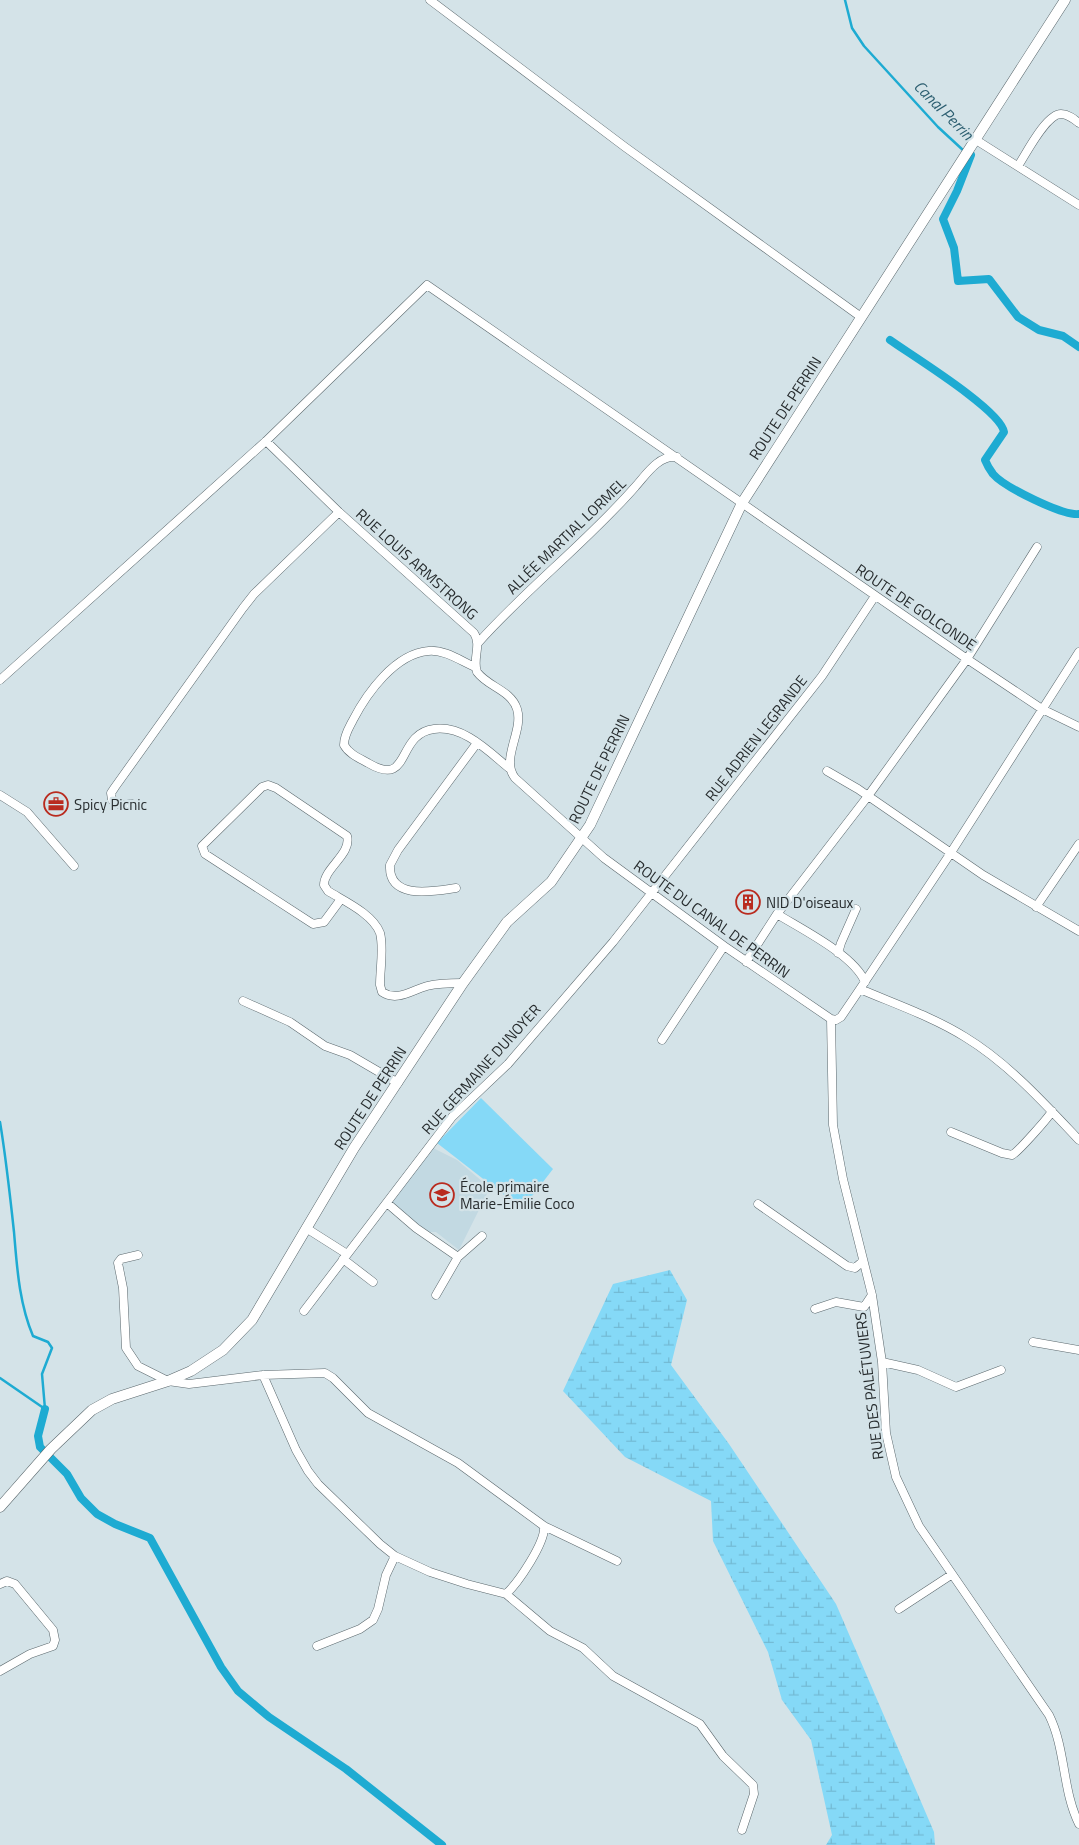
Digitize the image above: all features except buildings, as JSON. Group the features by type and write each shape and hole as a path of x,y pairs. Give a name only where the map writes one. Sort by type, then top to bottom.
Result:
{"main road":[{"name":"ROUTE DE PERRIN","path":"0,1506 51,1449 83,1417 101,1404 168,1381 200,1366 223,1350 243,1332 263,1304 354,1148 463,983 507,922 551,882 582,836 598,808 742,504 1065,0"}],"street":[{"path":"430,0 626,147 861,317"},
{"path":"1018,166 1046,123 1056,114 1065,114 1079,123"},
{"path":"973,144 1018,166 1079,205"},
{"name":"ROUTE DE GOLCONDE","path":"266,441 427,285 967,659 1042,709 1079,727"},
{"path":"0,680 266,441"},
{"name":"RUE LOUIS ARMSTRONG","path":"266,441 338,512 472,630 478,643 475,667"},
{"name":"ALLÉE MARTIAL LORMEL","path":"478,643 498,620 609,516 654,466 666,458 677,457"},
{"path":"132,804 121,805 112,800 111,793 254,594 338,512"},
{"path":"746,962 777,914 868,796 967,659 1037,547"},
{"name":"RUE ADRIEN LEGRANDE","path":"651,893 822,676 875,596"},
{"path":"510,769 518,724 517,710 509,696 480,676 475,667 438,651 423,652 410,657 387,672 369,692 345,736 344,742 347,750 385,772 394,769 410,744 425,731 439,728 477,742 510,769 520,782 582,836"},
{"path":"831,1019 836,1020 841,1017 950,854 1079,652"},
{"path":"456,888 422,893 409,890 394,881 390,865 398,850 477,742"},
{"path":"827,771 868,796 950,854 1079,931"},
{"path":"341,899 324,922 313,924 205,854 202,846 259,790 270,786 347,836 346,846 324,883 328,890 341,899 367,917 376,926 380,934 380,985 384,993 398,996 426,986 463,983"},
{"path":"0,795 27,812 74,866"},
{"name":"ROUTE DU CANAL DE PERRIN","path":"582,836 604,858 651,893 746,962 831,1019"},
{"path":"1036,907 1079,844"},
{"name":"RUE GERMAINE DUNOYER","path":"304,1311 452,1117 508,1064 613,942 651,893"},
{"path":"838,954 856,909"},
{"path":"777,914 838,954 859,971 862,985"},
{"path":"662,1040 724,946"},
{"path":"862,985 965,1037 1001,1065 1052,1111 1079,1140"},
{"path":"243,1001 290,1022 322,1044 350,1056 398,1083"},
{"name":"RUE DES PALÉTUVIERS","path":"831,1019 833,1125 837,1153 862,1262 872,1295 882,1362 886,1433 896,1477 915,1519 1054,1726 1072,1807 1079,1824"},
{"path":"951,1132 1002,1153 1012,1155 1020,1150 1036,1128 1047,1121 1052,1111"},
{"path":"387,1203 416,1228 458,1257"},
{"path":"758,1204 846,1266 855,1268 862,1262"},
{"path":"306,1228 345,1256 374,1282"},
{"path":"436,1294 458,1257 482,1236"},
{"path":"138,1256 121,1258 118,1263 123,1288 126,1348 138,1366 168,1381 189,1384 263,1375 318,1372 328,1374 363,1410 458,1463 544,1526 618,1562"},
{"path":"815,1309 841,1302 864,1307 872,1295"},
{"path":"1033,1342 1079,1350"},
{"path":"882,1362 918,1370 956,1387 1001,1370"},
{"path":"263,1375 296,1450 308,1471 318,1484 395,1556 443,1577 506,1594 546,1629 578,1644 589,1652 613,1676 700,1724 723,1756 753,1785 754,1794 742,1830"},
{"path":"506,1594 515,1584 540,1546 544,1534 544,1526"},
{"path":"317,1646 360,1630 373,1620 378,1609 386,1575 395,1556"},
{"path":"899,1609 951,1575"},
{"path":"0,1584 7,1581 15,1584 53,1630 55,1640 53,1646 30,1654 0,1671"}],"shaded area":[{"name":"École primaire Marie-Émilie Coco","path":"433,1148 457,1160 490,1188 459,1250 436,1232 427,1232 392,1202"}],"green space":[{"path":"481,1098 553,1169 522,1209 437,1143"},
{"path":"670,1270 687,1300 671,1365 729,1444 836,1604 934,1832 935,1845 826,1845 832,1835 811,1740 782,1700 768,1652 713,1541 711,1501 625,1457 563,1391 613,1284"}],"waterway":[{"name":"Canal Perrin","path":"845,0 852,28 864,46 938,127 964,151"},
{"name":"Canal Perrin","path":"971,155 957,191 943,219 954,248 958,281 989,279 1018,317 1039,330 1063,336 1079,347"},
{"path":"890,340 954,383 988,410 999,422 1004,432 985,460 999,480 1048,506 1079,514"},
{"path":"0,1122 22,1298 33,1336 48,1342 52,1348 42,1374 45,1409 0,1378"},
{"path":"45,1409 38,1436 40,1447 67,1474 81,1498 97,1514 115,1524 150,1538 221,1667 238,1691 269,1717 346,1769 442,1845"}],"place":[{"name":"Spicy Picnic","path":"56,804"},
{"name":"NID D'oiseaux","path":"748,902"},
{"name":"École primaire Marie-Émilie Coco","path":"442,1195"}]}
